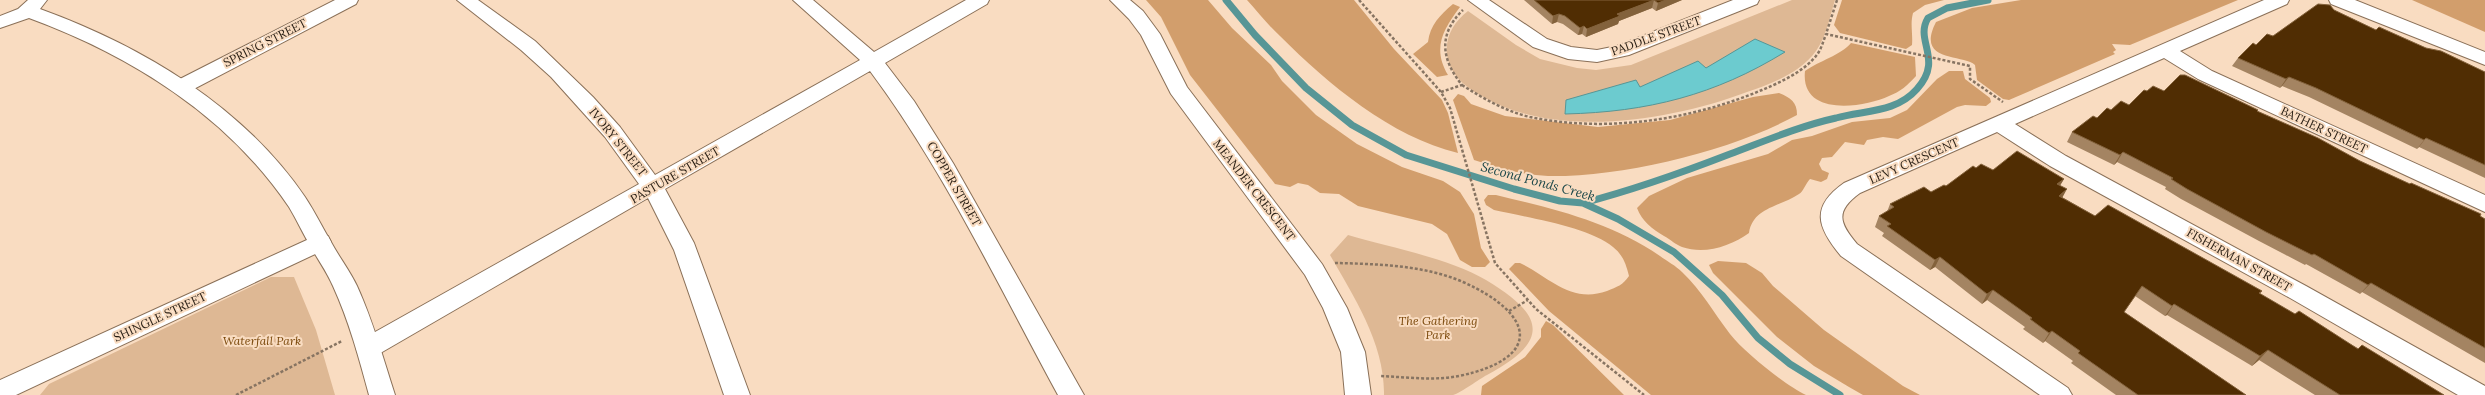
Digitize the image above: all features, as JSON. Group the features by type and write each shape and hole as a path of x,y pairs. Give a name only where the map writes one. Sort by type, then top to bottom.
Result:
{"street":[{"name":"SPRING STREET","path":"181,87 349,0"},
{"name":"IVORY STREET","path":"466,0 540,55 586,103 654,187 678,231 737,395"},
{"name":"COPPER STREET","path":"802,0 873,61 907,106 942,162 1071,395"},
{"name":"PASTURE STREET","path":"365,340 654,187 980,0"},
{"name":"MEANDER CRESCENT","path":"1119,0 1136,15 1150,34 1178,89 1314,270 1335,308 1353,352 1356,385"},
{"name":"LEVY CRESCENT","path":"2059,395 1863,261 1836,237 1831,226 1832,207 1843,194 2002,114 2166,51 2280,0"},
{"path":"2338,0 2485,59"},
{"name":"PADDLE STREET","path":"1472,4 1540,43 1554,49 1596,56 1622,51 1744,1"},
{"path":"0,22 33,5 81,31 117,48 181,87 227,124 260,157 294,198 320,242 344,285 365,340 382,395"},
{"name":"BATHER STREET","path":"2166,51 2205,75 2485,204"},
{"name":"FISHERMAN STREET","path":"2002,114 2058,161 2326,307 2480,395"},
{"name":"SHINGLE STREET","path":"0,391 320,242"}],"path":[{"path":"1359,0 1441,92 1450,108 1456,124 1495,263 1528,300 1644,395"},
{"path":"1472,4 1460,13 1451,27 1444,49 1450,70 1462,85 1504,109 1548,120 1613,123 1682,115 1725,103 1782,81 1814,58 1826,34 1837,0"},
{"path":"1826,34 1970,66 1970,79 2002,114"},
{"path":"1441,92 1462,85"},
{"path":"1329,263 1403,268 1434,274 1462,282 1488,295 1509,311 1516,318 1522,331 1522,340 1516,350 1503,360 1480,370 1459,376 1435,379 1356,385"},
{"path":"1509,311 1528,300"},
{"path":"236,395 365,340"}],"green space":[{"path":"1792,0 1835,0 1827,26 1816,51 1802,66 1784,77 1747,92 1683,111 1648,118 1612,121 1577,121 1542,118 1510,109 1480,95 1463,83 1451,68 1447,55 1447,42 1449,36 1455,25 1468,11 1516,45 1540,59 1577,68 1596,70 1631,65"},
{"name":"The Gathering Park","path":"1348,235 1438,260 1486,280 1506,293 1520,305 1529,317 1533,328 1530,339 1522,351 1508,363 1456,394 1384,395 1383,376 1374,339 1358,304 1330,255"},
{"name":"Waterfall Park","path":"271,277 294,277 316,330 335,395 40,395 49,384"}],"shaded area":[{"path":"1146,0 1208,0 1232,28 1271,65 1282,81 1316,115 1357,144 1402,167 1443,181 1460,192 1474,214 1481,248 1490,262 1485,267 1472,267 1460,260 1447,234 1432,224 1358,206 1339,194 1320,193 1308,185 1298,183 1290,187 1275,184 1190,75 1161,17"},
{"path":"1247,0 1354,0 1394,49 1442,100 1448,113 1458,153 1409,135 1385,122 1362,106 1340,90 1299,54 1271,27"},
{"path":"1842,0 1944,0 1925,5 1913,13 1912,45 1906,49 1840,33 1834,25"},
{"path":"2021,0 2238,0 2130,45 2112,44 2116,50 2113,52 2115,54 2009,100 2003,99 1977,80 1975,65 1943,55 1936,51 1932,44 1931,35 1936,22 1972,8"},
{"path":"2412,0 2485,0 2485,32"},
{"path":"1453,4 1460,7 1445,32 1440,48 1443,65 1448,75 1437,77 1413,54 1428,42 1433,25"},
{"path":"1851,43 1915,57 1916,76 1907,85 1893,94 1864,104 1835,105 1823,102 1812,96 1806,86 1805,71 1842,51"},
{"path":"1949,71 1963,71 1965,79 1990,98 1991,102 1986,106 1965,105 1957,107 1898,139 1883,137 1867,140 1864,145 1845,142 1832,157 1822,158 1819,164 1822,170 1829,173 1827,179 1821,182 1810,179 1799,194 1762,213 1752,224 1749,233 1734,242 1709,250 1682,247 1668,239 1645,221 1637,208 1649,196 1687,178 1768,154 1792,140 1812,136 1852,122 1890,118 1907,110 1937,79"},
{"path":"1779,93 1792,101 1796,107 1797,115 1741,140 1643,167 1610,172 1548,176 1511,171 1474,160 1453,100 1458,94 1464,96 1471,104 1505,116 1598,127 1670,120 1753,97"},
{"path":"1488,195 1496,195 1560,211 1602,225 1641,244 1680,270 1689,279 1702,294 1730,334 1745,350 1776,376 1806,395 1651,395 1549,311 1509,269 1515,263 1520,263 1571,292 1594,294 1617,287 1629,276 1619,253 1603,240 1573,228 1494,210 1486,205 1484,200"},
{"path":"1718,261 1746,263 1762,273 1773,286 1824,330 1903,386 1920,395 1863,395 1814,366 1777,337 1713,273 1709,265"},
{"path":"1546,321 1553,325 1624,395 1481,395 1482,386 1525,357 1541,337 1541,329"}],"water":[{"path":"1755,39 1785,52 1733,80 1680,98 1625,110 1565,114 1566,100 1636,80 1640,87 1698,61 1706,68"}],"building":[{"path":"1534,0 1654,0 1617,14 1620,16 1587,29 1584,26 1580,28 1565,16 1559,14 1553,16"},
{"path":"1654,0 1666,0 1658,3"},
{"path":"2318,4 2330,5 2334,10 2376,30 2379,27 2426,48 2441,51 2485,72 2485,165 2426,138 2424,140 2316,88 2289,77 2286,79 2238,58 2253,43 2256,45 2267,34 2273,36"},
{"path":"2180,75 2185,75 2258,110 2257,111 2318,138 2360,161 2481,214 2480,216 2485,219 2485,348 2371,283 2368,285 2314,254 2312,255 2266,232 2187,189 2171,179 2173,178 2123,152 2120,155 2072,132 2093,116 2097,118 2107,108 2111,110 2121,101 2129,105 2144,90 2147,91 2153,86 2164,91"},
{"path":"2017,151 2064,179 2057,184 2067,189 2059,196 2095,216 2108,205 2262,291 2259,293 2295,314 2299,311 2358,349 2362,345 2444,395 2340,395 2268,350 2260,356 2174,304 2172,306 2142,286 2124,312 2246,395 2138,395 2078,353 2080,351 2052,331 2049,333 2030,319 2032,318 1993,290 1987,294 1940,257 1935,260 1887,226 1891,224 1879,216 1894,207 1890,204 1924,187 1931,192 1944,185 1946,186 1973,166 1976,168 1981,164 1993,170"}],"waterway":[{"name":"Second Ponds Creek","path":"1226,0 1255,35 1306,88 1352,125 1406,155 1514,189 1560,201 1583,203"},
{"path":"1583,203 1657,181 1809,125 1847,115 1880,110 1900,103 1909,97 1925,78 1929,59 1924,35 1928,18 1947,8 1988,0"},
{"name":"Second Ponds Creek","path":"1583,203 1618,219 1674,252 1722,295 1758,338 1790,364 1840,395"}]}
